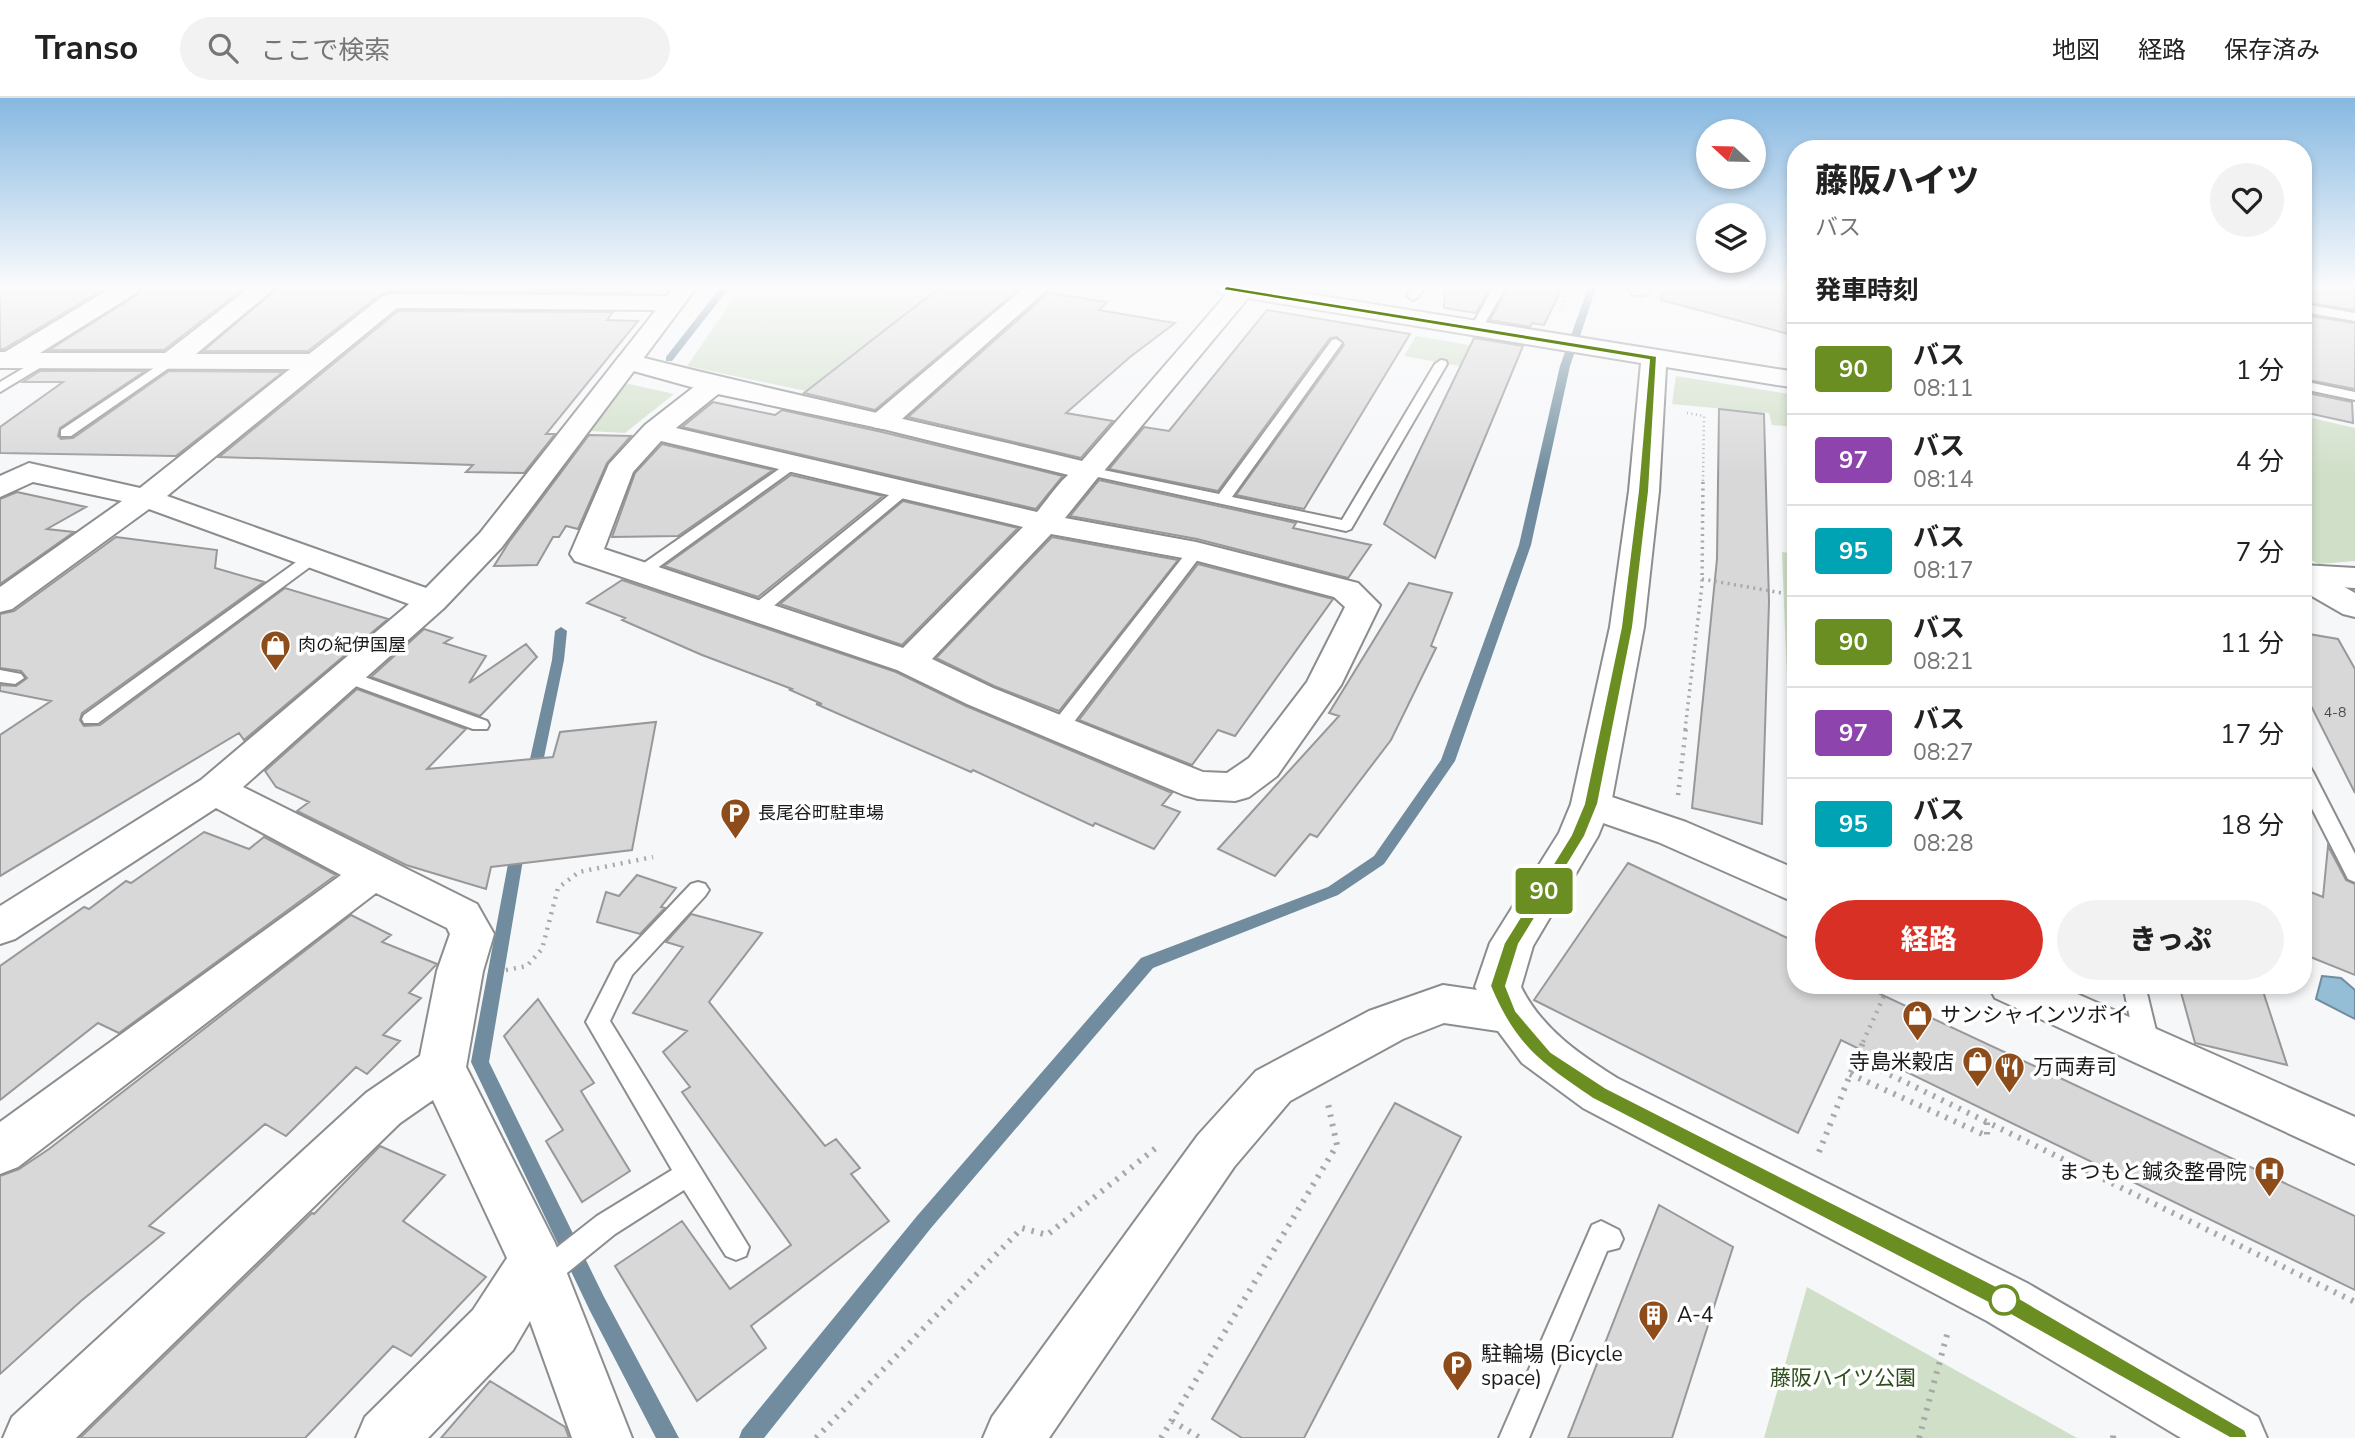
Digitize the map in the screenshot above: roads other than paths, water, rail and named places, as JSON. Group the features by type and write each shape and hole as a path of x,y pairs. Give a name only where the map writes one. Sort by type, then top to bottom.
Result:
{"street":[{"path":"5,360 21,351"},
{"path":"172,360 184,351"},
{"path":"0,602 146,498 332,351"},
{"path":"0,927 215,790 432,601 491,540 637,351"},
{"path":"883,421 965,351"},
{"path":"909,662 1044,523 1188,351"},
{"path":"1608,351 1787,379"},
{"path":"1654,358 1644,491 1627,627 1591,804 1578,836 1512,943 1498,986 1510,1014 1545,1057 1600,1093 2007,1302 2237,1438"},
{"path":"5,360 318,362"},
{"path":"628,362 713,385 883,421 1089,471"},
{"path":"655,431 1044,523 1196,551 1346,590 1363,605 1323,685 1263,767 1235,787 1198,785 980,696 909,662 586,554 619,470 655,431 713,385"},
{"path":"0,488 29,472 146,498 432,601"},
{"path":"2312,576 2355,578"},
{"path":"2312,581 2355,607"},
{"path":"215,790 373,873 462,916 472,934 460,971 442,1066 544,1271 602,1438"},
{"path":"1591,804 1672,832 1787,883"},
{"path":"0,1151 373,873"},
{"path":"2031,994 2355,1141"},
{"path":"1013,1438 1216,1151 1273,1086 1386,1025 1443,1004 1510,1014"},
{"path":"33,1438 383,1108 442,1066"},
{"path":"386,1438 493,1330 544,1271"}],"lane":[{"path":"1222,500 1331,351"},
{"path":"0,388 44,360"},
{"path":"66,433 172,360"},
{"path":"1089,471 1346,526 1441,364"},
{"path":"2312,387 2355,396"},
{"path":"643,571 792,464"},
{"path":"758,610 904,490"},
{"path":"1060,727 1196,551"},
{"path":"91,719 312,558"},
{"path":"345,676 480,725"},
{"path":"2312,790 2355,874"},
{"path":"698,890 624,969 598,1022 688,1174 736,1247"},
{"path":"2136,994 2148,1047"},
{"path":"544,1271 606,1225 688,1174"},
{"path":"1514,1438 1601,1234 1610,1239"}],"water":[{"path":"2322,976 2341,978 2355,990 2355,1019 2316,999"}],"waterway":[{"path":"669,359 676,351"},
{"path":"750,1438 924,1222 1147,963 1333,891 1379,860 1448,761 1525,545 1570,351"},
{"path":"533,777 558,660 561,631"},
{"path":"518,848 480,1062 597,1304 668,1438"}],"place":[{"name":"肉の紀伊国屋","path":"275,672"},
{"name":"長尾谷町駐車場","path":"735,840"},
{"name":"サンシャインツボイ","path":"1917,1042"},
{"name":"寺島米穀店","path":"1977,1089"},
{"name":"万両寿司","path":"2010,1094"},
{"name":"まつもと鍼灸整骨院","path":"2270,1199"},
{"name":"A-4","path":"1654,1342"},
{"name":"駐輪場 (Bicycle space)","path":"1458,1393"}],"park label":[{"name":"藤阪ハイツ公園","path":"1843,1378"}]}
